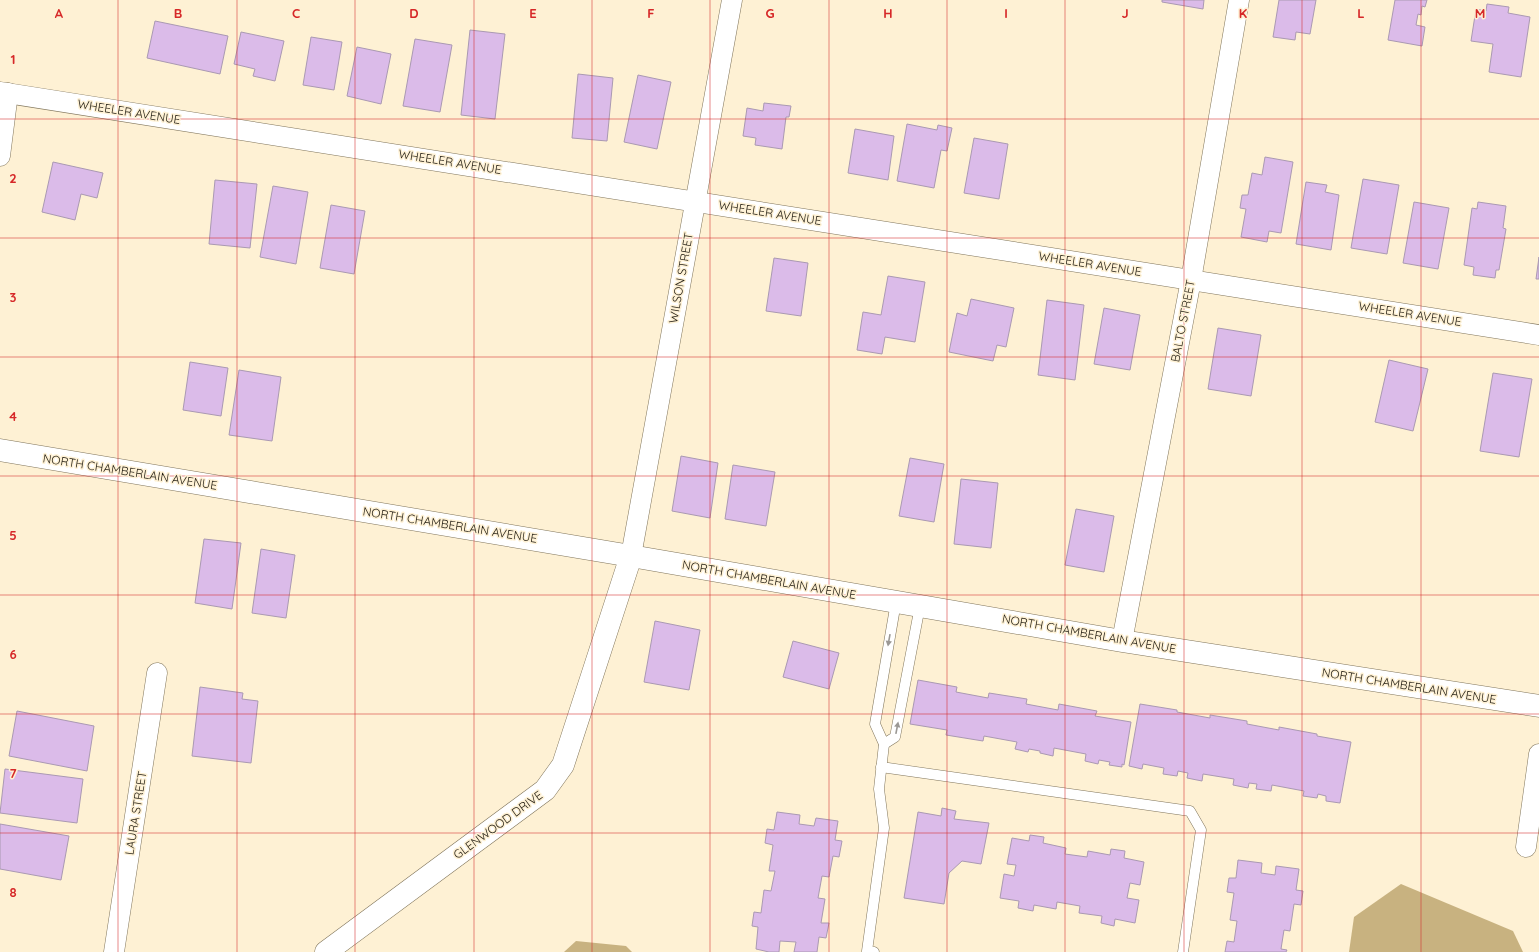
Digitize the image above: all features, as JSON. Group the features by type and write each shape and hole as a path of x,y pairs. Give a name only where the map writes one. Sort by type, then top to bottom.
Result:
{"street":[{"name":"WILSON STREET","path":"631,556 732,0"},
{"name":"BALTO STREET","path":"1122,641 1191,280 1239,0"},
{"name":"WHEELER AVENUE","path":"4,92 1539,335"},
{"path":"0,156 4,92"},
{"name":"NORTH CHAMBERLAIN AVENUE","path":"0,450 631,556 1122,641 1539,706"},
{"name":"GLENWOOD DRIVE","path":"326,952 545,790 563,765 631,556"},
{"name":"LAURA STREET","path":"114,952 157,673"},
{"path":"1526,847 1539,754"}],"lane":[{"path":"874,952 867,951 884,828 879,789 884,744 875,724 896,602"},
{"path":"884,744 895,737 920,606"},
{"path":"881,767 1190,811 1201,830 1183,952"}],"shaded area":[{"path":"1401,884 1513,931 1523,952 1349,952 1354,917"},
{"path":"576,941 626,946 632,952 564,952"}],"building":[{"path":"1162,0 1204,0 1203,9 1162,2"},
{"path":"1279,0 1316,0 1310,34 1296,32 1295,40 1273,37"},
{"path":"1395,0 1427,0 1425,7 1422,6 1421,15 1418,14 1416,25 1425,27 1422,46 1388,40"},
{"path":"1487,4 1509,7 1508,13 1530,17 1521,77 1489,72 1493,44 1471,41 1476,9 1486,11"},
{"path":"155,21 228,36 220,74 147,58"},
{"path":"470,30 505,34 495,119 461,115"},
{"path":"241,32 284,41 275,81 253,76 255,69 234,64"},
{"path":"311,37 342,42 334,90 303,85"},
{"path":"415,39 452,45 440,112 403,106"},
{"path":"357,47 391,54 381,104 347,96"},
{"path":"578,74 613,78 607,141 572,138"},
{"path":"638,75 671,82 657,149 624,142"},
{"path":"764,103 791,106 789,117 786,117 782,149 755,145 756,138 743,136 747,108 763,111"},
{"path":"907,124 937,130 938,125 952,128 947,151 941,150 934,188 897,181"},
{"path":"855,129 894,136 888,180 848,173"},
{"path":"974,138 1008,144 999,199 964,193"},
{"path":"1265,157 1293,162 1281,233 1269,231 1267,242 1241,237 1246,209 1240,208 1242,195 1248,195 1252,173 1262,175"},
{"path":"53,162 103,173 97,198 81,194 75,220 42,212"},
{"path":"1363,179 1399,185 1387,254 1351,248"},
{"path":"215,180 257,184 250,248 209,244"},
{"path":"1306,182 1327,185 1325,192 1339,195 1331,250 1296,244"},
{"path":"273,186 308,192 296,264 260,257"},
{"path":"1414,202 1449,208 1438,269 1403,263"},
{"path":"1478,202 1506,206 1503,228 1506,229 1499,270 1496,270 1495,278 1473,275 1474,267 1464,265 1472,208 1477,209"},
{"path":"331,205 365,211 354,274 320,268"},
{"path":"1539,257 1539,279 1536,279"},
{"path":"774,258 808,263 801,316 766,311"},
{"path":"888,276 925,282 915,342 885,337 882,354 857,350 863,312 881,315"},
{"path":"971,299 1014,308 1006,347 997,345 993,361 949,352 957,313 967,316"},
{"path":"1047,300 1084,305 1075,380 1038,375"},
{"path":"1104,308 1140,315 1130,370 1094,364"},
{"path":"1218,328 1261,335 1251,396 1208,389"},
{"path":"1389,360 1428,369 1413,431 1375,422"},
{"path":"190,362 228,368 221,416 183,410"},
{"path":"239,370 281,377 272,441 229,435"},
{"path":"1493,373 1532,379 1519,457 1480,451"},
{"path":"681,456 718,463 710,518 672,511"},
{"path":"910,458 944,464 934,522 899,516"},
{"path":"733,465 775,472 766,526 725,519"},
{"path":"961,479 998,483 991,548 954,544"},
{"path":"1076,509 1114,516 1104,572 1065,565"},
{"path":"204,539 241,543 232,609 195,603"},
{"path":"261,549 295,555 286,618 252,613"},
{"path":"655,621 700,630 689,690 644,682"},
{"path":"793,641 839,653 829,689 783,677"},
{"path":"918,680 957,687 956,692 988,698 989,693 1027,699 1026,704 1058,710 1059,704 1097,711 1095,716 1131,722 1124,765 1122,764 1122,767 1109,765 1110,762 1099,760 1098,764 1085,761 1086,754 1054,748 1053,756 1029,749 1028,752 1015,749 1017,742 984,736 983,741 946,735 947,730 910,724"},
{"path":"200,687 243,693 242,699 258,701 251,763 192,756"},
{"path":"1140,704 1177,710 1177,712 1210,718 1210,715 1247,721 1247,724 1279,730 1279,727 1351,742 1340,803 1326,801 1326,796 1318,794 1317,798 1303,796 1304,791 1272,785 1271,791 1256,789 1257,784 1249,783 1248,788 1233,785 1234,779 1203,774 1202,781 1187,778 1188,773 1178,771 1177,776 1163,774 1164,768 1143,764 1142,769 1129,766"},
{"path":"17,711 94,726 87,771 9,756"},
{"path":"5,769 83,779 77,823 0,813"},
{"path":"942,808 956,811 954,819 989,823 981,864 962,861 949,873 944,904 904,898 918,812 941,816"},
{"path":"777,812 800,815 799,824 814,826 816,818 838,821 835,840 842,841 839,857 833,856 829,877 822,876 818,898 825,899 821,923 829,923 826,938 819,937 817,952 794,952 796,942 780,941 779,952 769,952 756,949 758,927 752,926 754,912 761,913 764,890 771,891 775,871 769,871 773,845 765,843 767,829 774,830"},
{"path":"0,824 69,836 61,880 0,869"},
{"path":"1030,835 1044,837 1043,843 1066,848 1065,854 1087,857 1088,851 1110,855 1111,849 1125,851 1124,858 1144,862 1140,885 1130,883 1127,898 1139,900 1135,923 1115,919 1114,926 1101,923 1102,916 1079,913 1080,906 1057,902 1056,909 1034,905 1033,911 1018,908 1019,901 1000,898 1004,874 1014,876 1016,865 1007,864 1012,838 1029,841"},
{"path":"1238,860 1262,863 1261,873 1275,875 1276,866 1299,869 1296,890 1303,891 1301,905 1294,904 1290,931 1284,930 1281,949 1287,950 1286,952 1225,952 1227,941 1234,942 1237,921 1230,920 1234,893 1227,892 1229,878 1236,878"}]}
